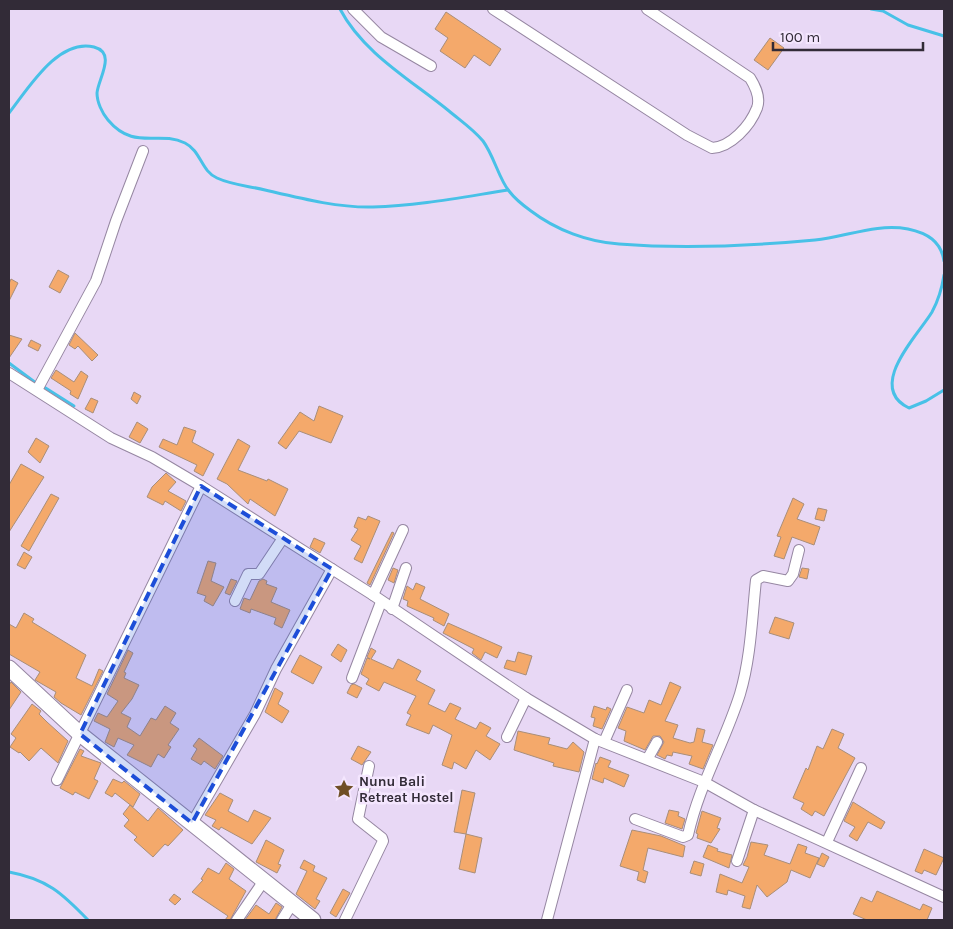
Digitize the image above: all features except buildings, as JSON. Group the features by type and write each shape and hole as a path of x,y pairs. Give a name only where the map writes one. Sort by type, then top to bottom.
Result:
{"street":[{"path":"353,9 381,37 431,66"},
{"path":"494,9 687,135 712,148 730,144 741,132 757,107 756,87 750,78 647,9"},
{"path":"37,390 96,281 116,221 143,151"},
{"path":"9,373 111,438 152,457 201,486 392,608 526,698 600,741 648,758 704,782 754,810 944,897"},
{"path":"57,780 201,486"},
{"path":"352,678 377,599 403,530"},
{"path":"235,601 248,574 260,574 283,538"},
{"path":"635,819 686,837 704,782 740,693 750,644 756,580 763,576 788,581 793,574 799,550"},
{"path":"392,608 406,568"},
{"path":"193,822 244,734 276,669 332,569"},
{"path":"9,668 263,882 313,920"},
{"path":"547,920 600,741 627,690"},
{"path":"507,737 526,698"},
{"path":"648,758 657,742"},
{"path":"345,920 383,841 358,819 368,766"},
{"path":"827,842 861,768"},
{"path":"737,861 754,810"},
{"path":"237,920 263,882"},
{"path":"282,920 292,904"}],"highlighted area":[{"path":"201,486 332,569 192,823 80,734"}],"waterway":[{"path":"340,9 361,39 389,65 471,129 483,141 505,186 514,197 541,218 573,234 607,243 692,247 815,240 873,229 896,228 915,231 932,239 940,248 944,261"},
{"path":"871,9 883,11 908,25 944,36"},
{"path":"9,113 35,79 56,58 68,50 81,46 94,47 101,50 105,60 97,93 100,107 108,120 127,135 165,138 185,143 195,151 208,171 217,178 235,184 319,202 360,207 424,203 508,190"},
{"path":"944,275 940,294 932,312 899,360 892,387 897,399 909,408 926,401 944,390"},
{"path":"9,363 36,383"},
{"path":"44,387 74,406"},
{"path":"9,872 34,879 53,888 88,920"}],"place":[{"name":"Nunu Bali Retreat Hostel","path":"344,789"}]}
